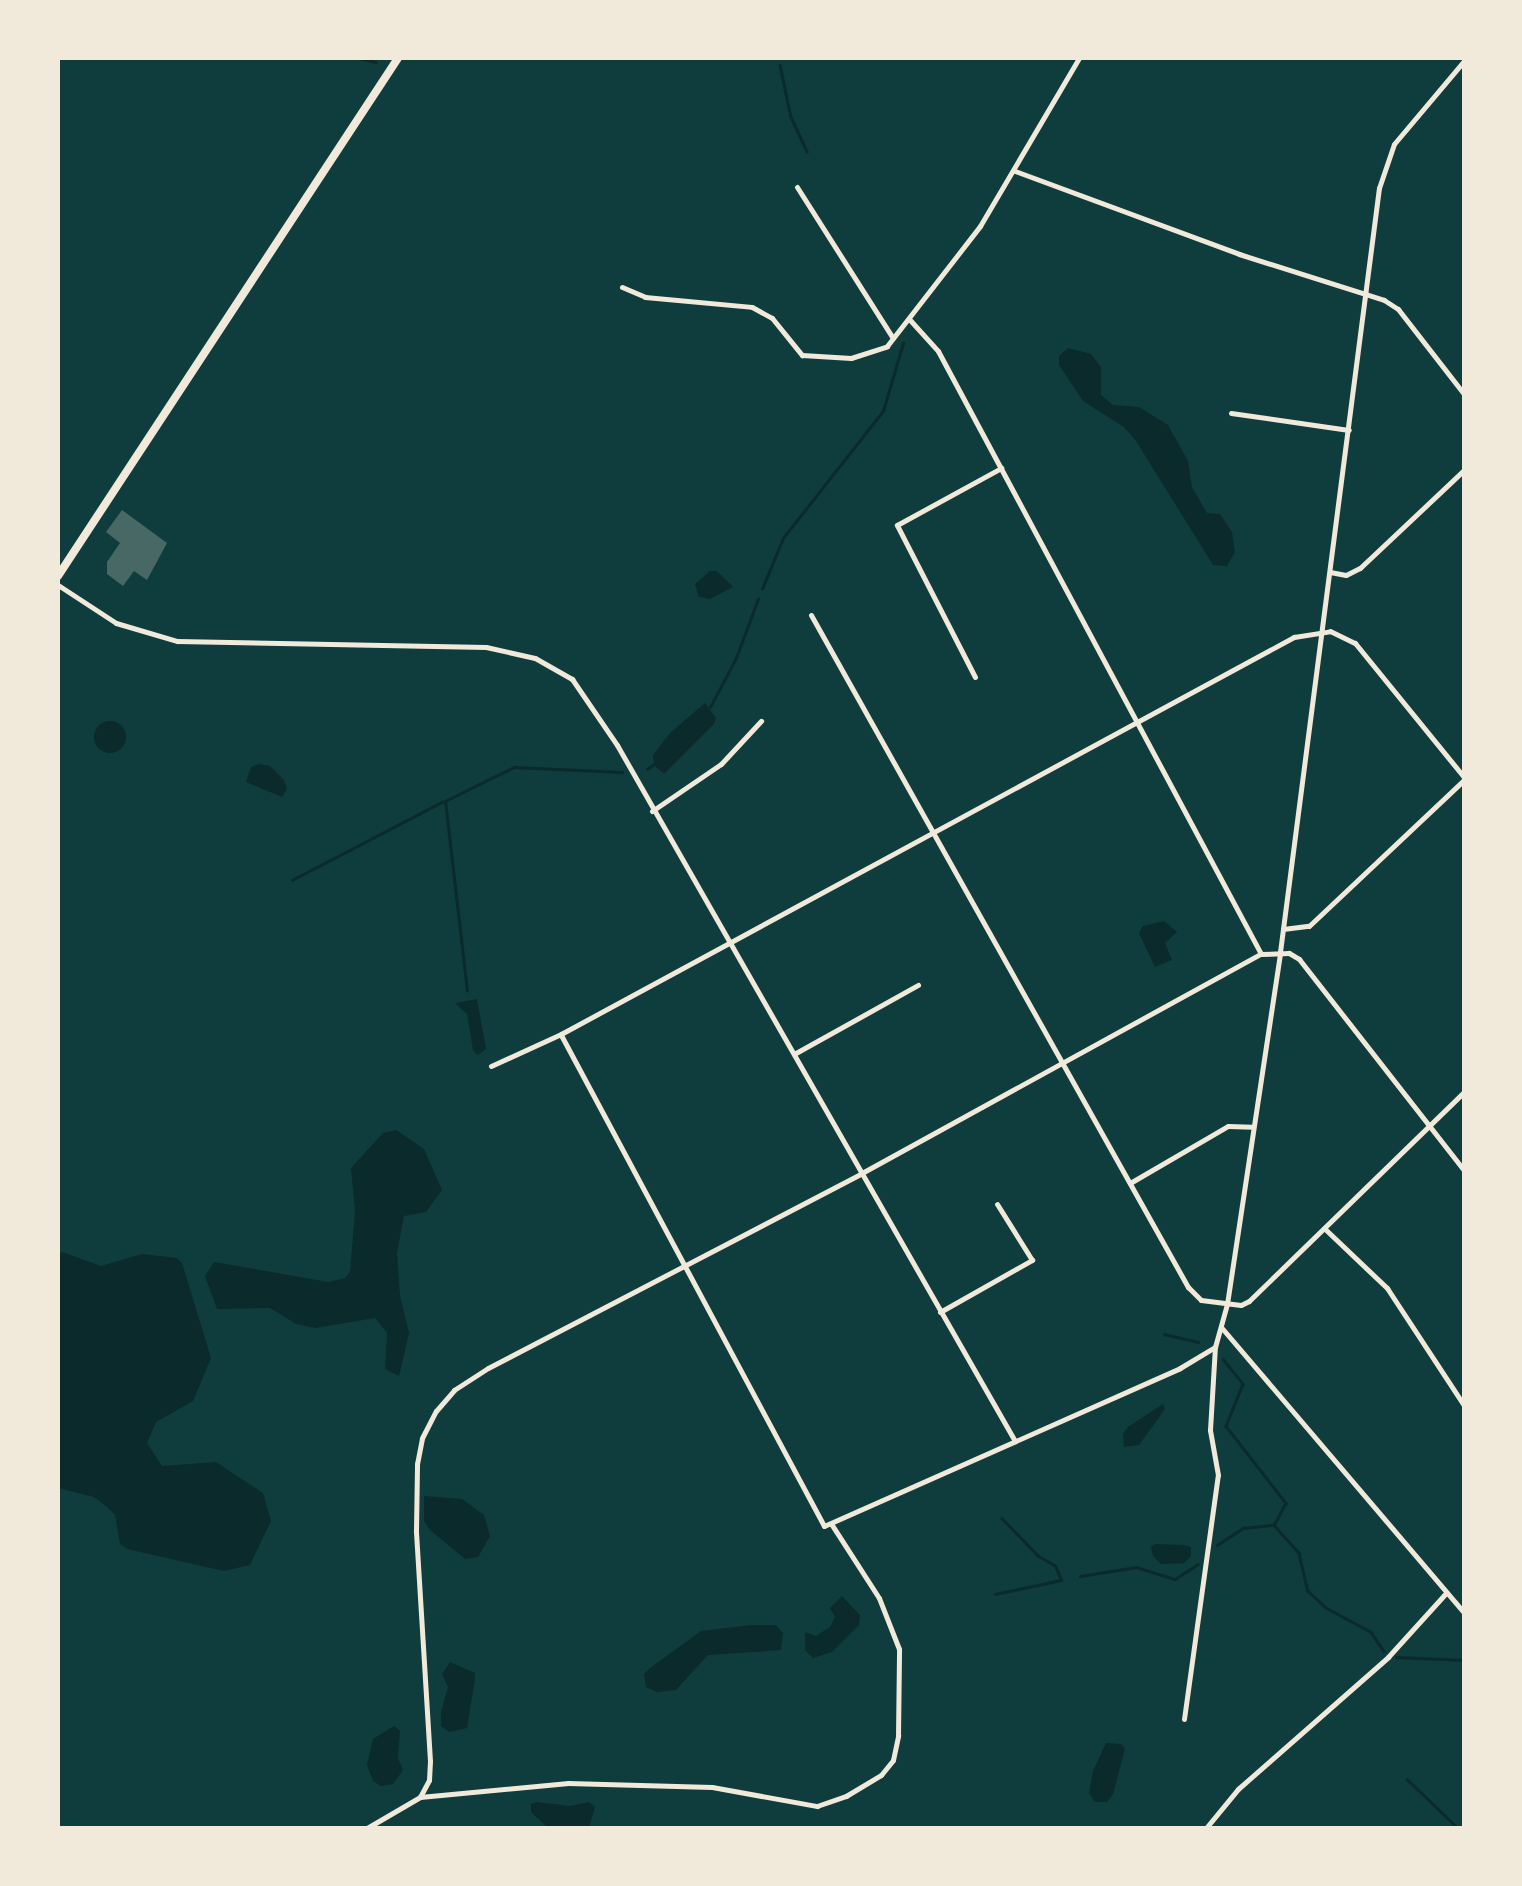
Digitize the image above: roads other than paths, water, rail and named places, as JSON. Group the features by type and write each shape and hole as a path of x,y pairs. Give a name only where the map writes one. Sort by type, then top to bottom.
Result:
{"main road":[{"path":"58,576 398,58"}],"street":[{"path":"622,287 645,296 752,306 772,318 802,356 851,358 887,346 980,226 1079,58"},
{"path":"1184,1719 1218,1475 1210,1430 1214,1347 1227,1304 1280,952 1320,632 1388,154 1464,61"},
{"path":"1014,171 1239,254 1366,295 1398,310 1464,394"},
{"path":"798,187 893,338"},
{"path":"910,320 938,351 1261,954"},
{"path":"1231,414 1350,430"},
{"path":"974,677 897,525 1001,468"},
{"path":"1330,572 1346,575 1360,568 1464,470"},
{"path":"58,585 116,623 177,641 469,646 536,658 581,687 1014,1441"},
{"path":"812,614 1130,1183 1200,1300 1227,1304 1250,1301 1464,1092"},
{"path":"491,1066 561,1034 1274,647 1320,632 1339,633 1355,644 1464,778 1320,916 1302,929 1283,929"},
{"path":"652,810 721,764 761,721"},
{"path":"420,1796 429,1780 430,1760 416,1530 416,1464 422,1438 436,1410 469,1380 860,1174 1261,954 1294,955 1308,968 1464,1170"},
{"path":"794,1054 918,985"},
{"path":"561,1034 824,1526 1180,1368 1214,1347"},
{"path":"1130,1183 1228,1126 1252,1128"},
{"path":"940,1312 1032,1260 997,1204"},
{"path":"1325,1229 1388,1288 1464,1405"},
{"path":"1221,1328 1464,1613"},
{"path":"367,1828 420,1796 568,1784 694,1786 817,1806 846,1796 881,1775 893,1760 898,1736 898,1649 879,1598 832,1525"},
{"path":"1206,1828 1238,1789 1388,1657 1447,1592"}],"water":[{"path":"1068,348 1091,354 1101,367 1101,395 1113,405 1139,407 1168,425 1188,461 1192,487 1207,513 1220,514 1232,532 1235,552 1227,566 1213,565 1124,427 1083,401 1059,365 1059,356"},
{"path":"710,571 717,571 733,587 710,599 699,597 695,584"},
{"path":"705,703 716,718 714,724 664,774 654,765 653,755 670,733"},
{"path":"110,721 121,726 126,737 121,748 110,753 99,748 94,737 99,726"},
{"path":"270,766 284,780 287,789 282,797 246,782 251,767"},
{"path":"1164,921 1177,932 1165,943 1172,960 1155,967 1139,933 1143,926"},
{"path":"477,999 486,1049 478,1055 473,1050 467,1014 455,1003"},
{"path":"396,1130 424,1149 442,1190 426,1212 404,1216 397,1253 400,1296 409,1333 399,1376 385,1369 387,1333 375,1318 315,1328 296,1324 270,1308 217,1309 205,1276 214,1262 328,1282 345,1278 350,1272 355,1211 351,1168 383,1133"},
{"path":"62,1252 101,1266 142,1254 177,1258 182,1263 211,1358 193,1401 156,1422 147,1443 162,1466 216,1462 263,1493 271,1521 250,1565 224,1571 127,1549 120,1544 115,1515 106,1506 94,1497 58,1488 58,1255"},
{"path":"1163,1404 1165,1409 1139,1445 1124,1447 1123,1434 1128,1427"},
{"path":"424,1496 462,1499 484,1515 490,1536 478,1557 465,1559 430,1530 424,1521"},
{"path":"1151,1547 1191,1547 1191,1556 1184,1563 1161,1564 1153,1556"},
{"path":"842,1596 860,1615 859,1625 832,1652 813,1658 805,1650 805,1632 816,1636 830,1627 835,1617 830,1608"},
{"path":"776,1625 783,1633 781,1650 708,1655 676,1690 657,1692 646,1687 644,1674 701,1631"},
{"path":"450,1662 475,1673 475,1679 467,1728 449,1732 441,1726 441,1712 448,1687 442,1674"},
{"path":"394,1726 400,1731 398,1758 403,1770 393,1784 381,1786 373,1781 367,1765 373,1739"},
{"path":"1106,1743 1121,1744 1125,1749 1113,1794 1107,1802 1095,1802 1089,1793 1093,1771"},
{"path":"589,1802 595,1807 589,1828 548,1828 531,1812 531,1804 570,1806"}],"waterway":[{"path":"359,58 376,62"},
{"path":"780,65 791,117 807,151"},
{"path":"762,589 783,538 883,411 903,343"},
{"path":"710,707 736,658 758,599"},
{"path":"647,769 656,763"},
{"path":"467,991 445,801 514,767 622,772"},
{"path":"292,880 442,802"},
{"path":"1164,1334 1198,1342"},
{"path":"1223,1359 1243,1384 1226,1426 1286,1503 1275,1524"},
{"path":"995,1594 1061,1580 1055,1566 1038,1556 1002,1519"},
{"path":"1217,1545 1243,1528 1274,1525 1299,1553 1308,1591 1325,1607 1371,1632 1384,1651"},
{"path":"1080,1576 1136,1567 1175,1579 1198,1564"},
{"path":"1396,1657 1464,1660"},
{"path":"1407,1779 1458,1828"}]}
